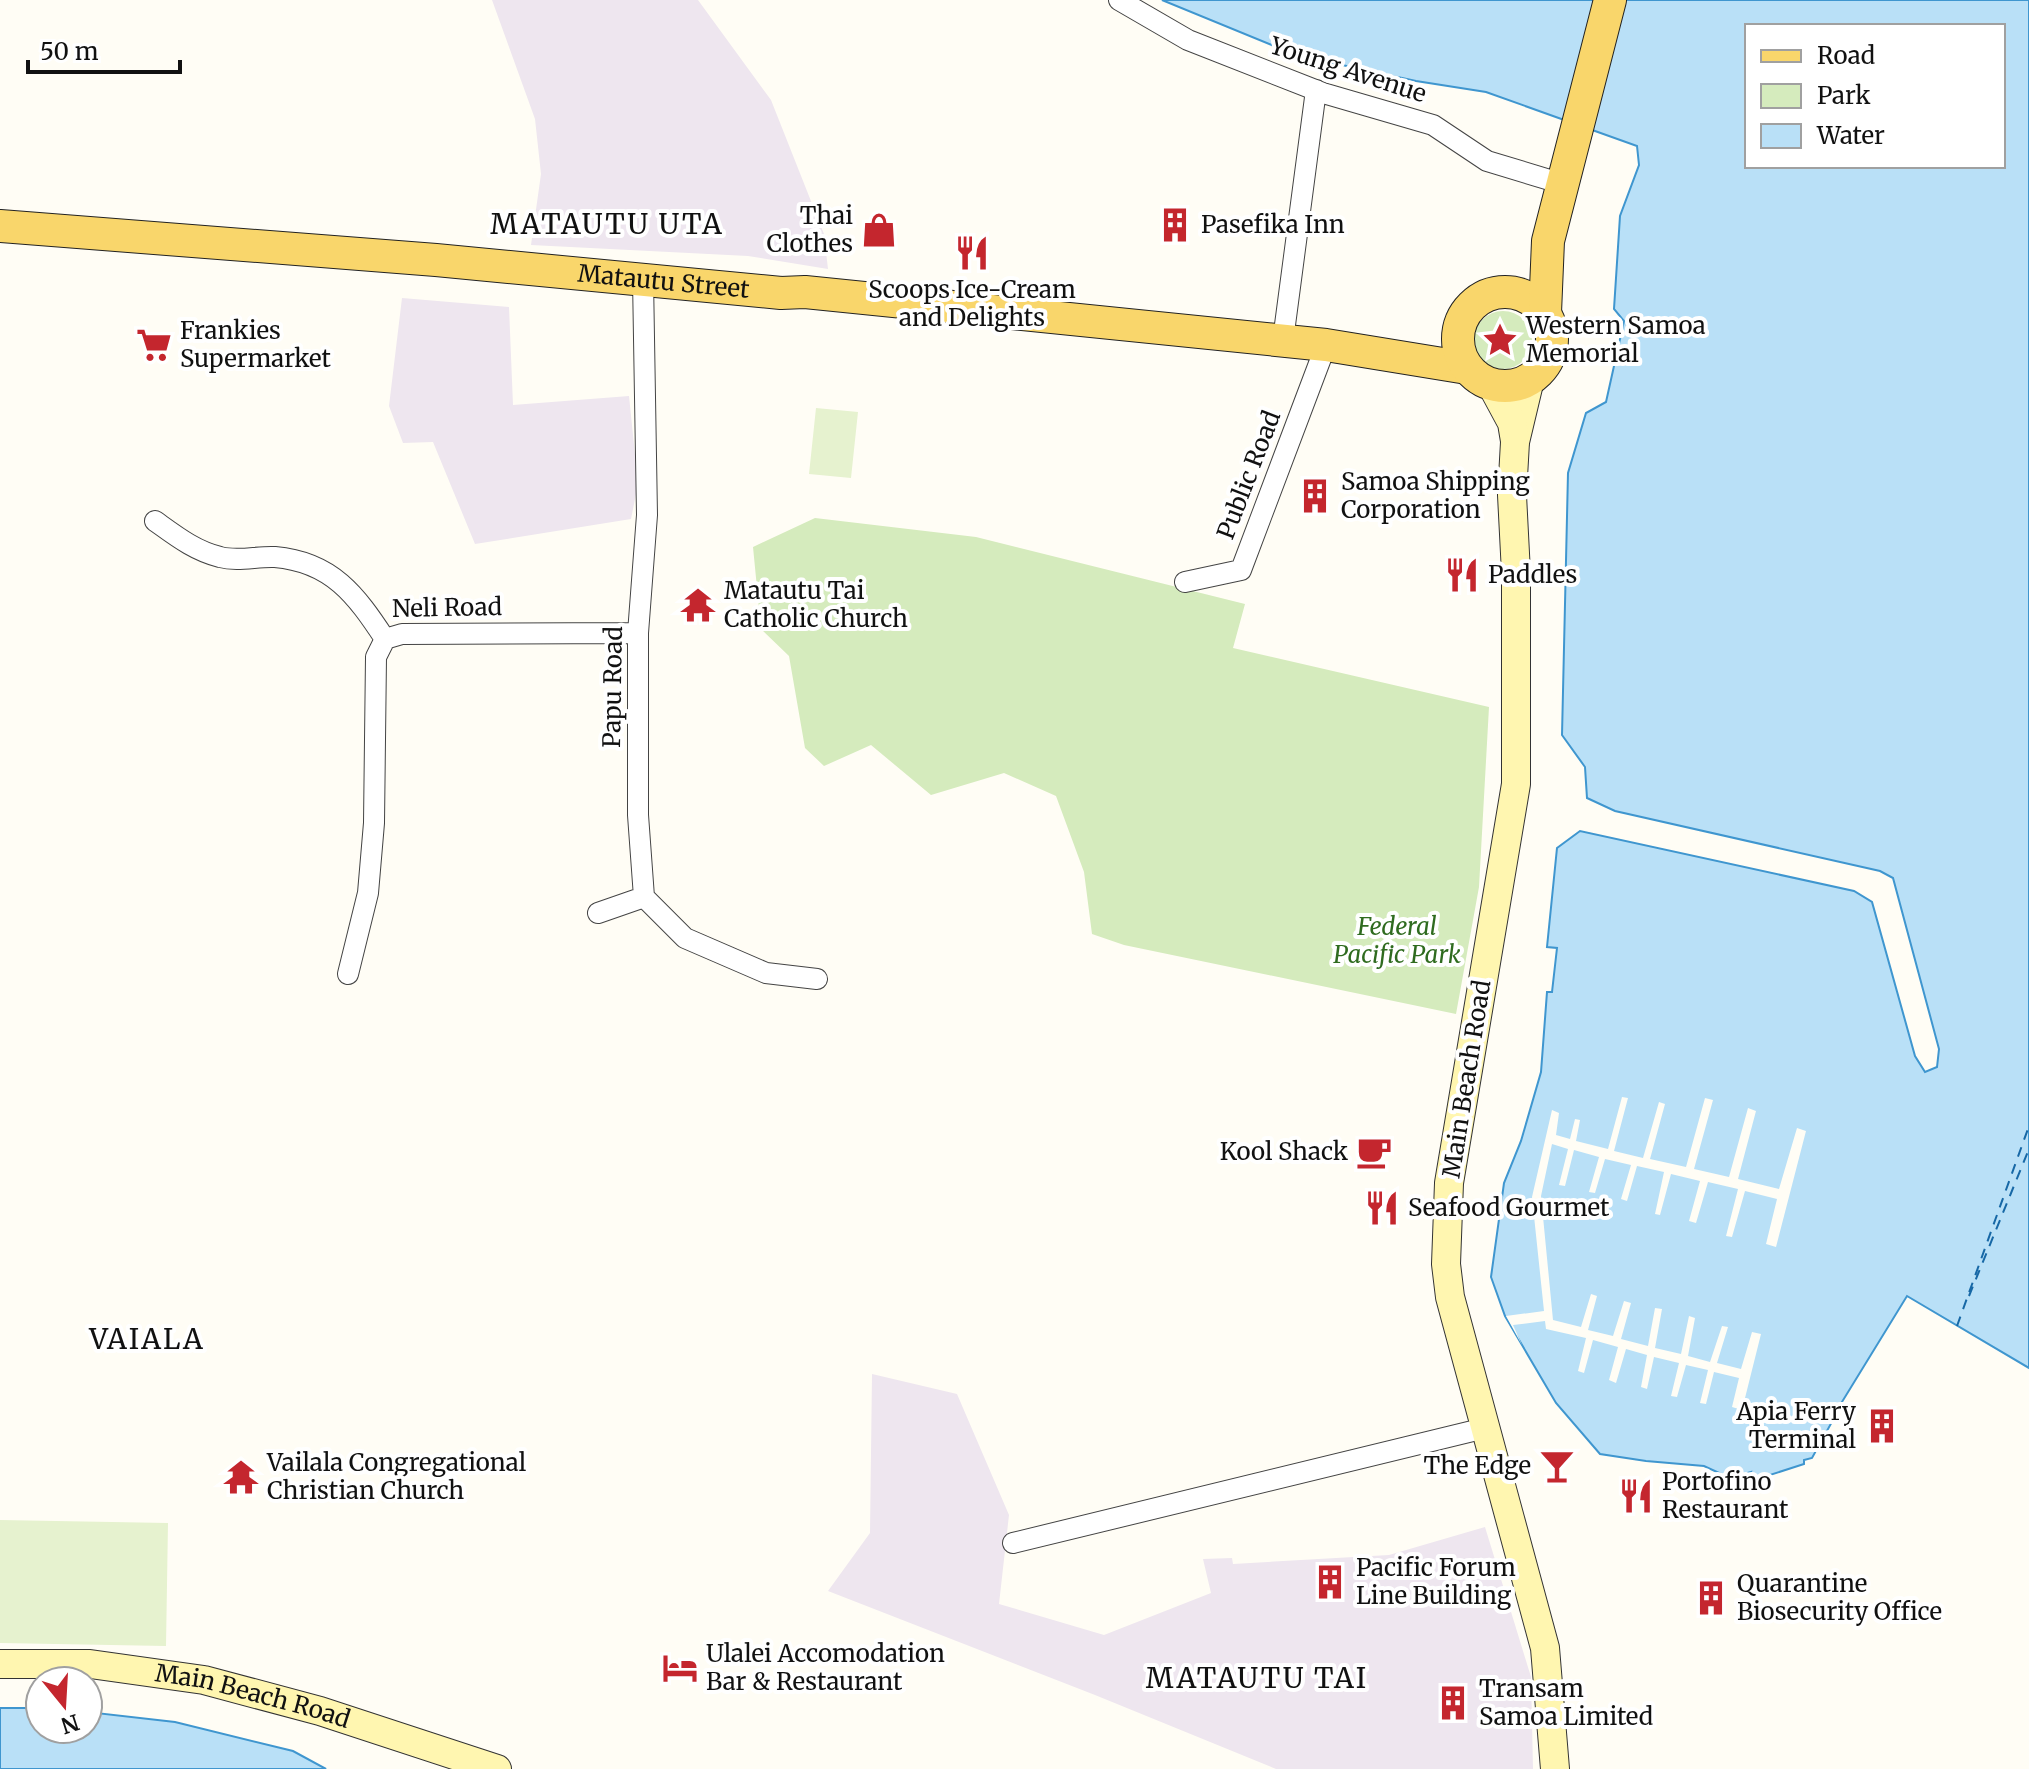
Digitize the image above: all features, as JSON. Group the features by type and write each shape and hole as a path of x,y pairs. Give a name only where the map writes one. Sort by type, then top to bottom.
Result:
{"main road":[{"path":"1479,376 1504,386 1530,379 1540,371 1551,347 1552,332 1545,313 1548,241 1610,0"},
{"name":"Matautu Street","path":"0,226 781,293 805,292 1283,340 1326,345 1479,376"},
{"path":"1513,292 1548,241"},
{"path":"1515,442 1512,423 1459,353 1460,322 1468,308 1496,292 1513,292 1527,297 1545,313"},
{"name":"Matautu Street","path":"1326,345 1405,346 1435,342 1458,331"},
{"name":"Main Beach Road","path":"1530,379 1515,442 1512,495 1516,573 1516,784 1449,1183 1446,1264 1450,1297 1545,1648 1555,1769"},
{"name":"Main Beach Road","path":"0,1664 90,1664 204,1680 320,1711 497,1769"}],"street":[{"name":"Young Avenue","path":"1119,0 1188,40 1316,90 1433,125 1487,161 1565,176"},
{"path":"1283,340 1316,90"},
{"name":"Papu Road","path":"643,279 647,515 638,633 638,815 644,897"},
{"name":"Public Road","path":"1185,582 1241,570 1326,345"},
{"name":"Neli Road","path":"155,521 203,552 224,558 274,557 293,560 329,573 359,599 385,639 402,634 638,633"},
{"path":"348,974 368,893 374,823 376,657 385,639"},
{"path":"598,913 644,897 685,938 766,973 817,979"},
{"path":"1013,1543 1485,1428"}],"shaded area":[{"path":"492,0 698,0 771,100 824,234 828,269 748,256 531,245 541,174 535,119"},
{"path":"402,298 509,307 513,405 629,396 638,484 631,519 475,544 433,442 403,443 389,406"},
{"path":"872,1374 957,1394 1009,1515 999,1604 1104,1635 1211,1593 1203,1559 1232,1558 1233,1564 1389,1555 1485,1527 1531,1677 1533,1769 1276,1769 828,1591 870,1533"}],"green space":[{"path":"1503,311 1514,313 1523,320 1530,329 1530,351 1523,360 1514,367 1503,369 1492,367 1483,360 1476,351 1474,340 1476,329 1483,320 1492,313"},
{"path":"816,408 858,412 851,478 809,474"},
{"name":"Federal Pacific Park","path":"815,518 976,537 1245,604 1233,648 1489,707 1479,887 1456,1014 1124,945 1092,934 1084,872 1056,796 1004,773 931,795 871,745 824,766 805,748 789,656 761,629 753,547"},
{"path":"0,1520 168,1523 166,1646 0,1643"}],"water":[{"path":"1162,0 2029,0 2029,1368 1907,1296 1837,1410 1812,1458 1804,1460 1804,1464 1748,1482 1751,1472 1730,1478 1704,1466 1600,1454 1556,1403 1505,1316 1491,1277 1504,1183 1521,1141 1541,1072 1547,992 1552,992 1557,948 1547,947 1557,848 1580,831 1854,891 1872,902 1915,1056 1925,1072 1937,1067 1939,1049 1893,878 1880,871 1615,811 1587,798 1585,767 1562,735 1568,473 1586,413 1606,402 1624,321 1614,309 1620,216 1639,165 1637,146 1486,92 1416,81 1296,55"},
{"path":"0,1708 24,1708 24,1745 104,1745 104,1714 175,1722 293,1751 326,1769 0,1769"}],"pier":[{"path":"1622,1097 1628,1098 1614,1151 1643,1158 1659,1102 1665,1104 1650,1159 1686,1167 1705,1098 1713,1100 1694,1169 1729,1177 1748,1108 1756,1111 1738,1179 1779,1189 1797,1128 1806,1131 1776,1247 1766,1244 1777,1199 1745,1191 1732,1237 1726,1236 1738,1189 1708,1182 1696,1223 1689,1221 1700,1181 1671,1174 1660,1215 1655,1214 1664,1172 1637,1166 1627,1201 1621,1199 1631,1165 1605,1159 1595,1193 1589,1192 1599,1157 1574,1150 1565,1186 1559,1185 1568,1149 1552,1144 1541,1196 1553,1320 1581,1327 1591,1294 1597,1296 1588,1330 1613,1336 1624,1301 1631,1303 1621,1339 1648,1346 1655,1308 1662,1309 1655,1348 1681,1354 1689,1316 1695,1318 1688,1356 1710,1362 1722,1326 1728,1327 1717,1363 1741,1369 1752,1332 1761,1334 1742,1410 1732,1407 1739,1378 1714,1372 1706,1404 1700,1403 1708,1370 1686,1365 1677,1397 1671,1396 1679,1363 1654,1357 1647,1389 1641,1387 1647,1355 1626,1349 1616,1383 1609,1380 1618,1347 1593,1340 1584,1373 1578,1371 1586,1338 1546,1329 1545,1321 1513,1325 1522,1345 1506,1316 1544,1311 1532,1197 1552,1110 1559,1113 1556,1135 1570,1139 1575,1119 1580,1120 1576,1141 1608,1149"}],"ferry route":[{"path":"1957,1326 2029,1126"},
{"path":"1969,1296 2029,1149"}],"place":[{"name":"Pasefika Inn","path":"1175,225"},
{"name":"Thai Clothes","path":"879,230"},
{"name":"Scoops Ice-Cream and Delights","path":"972,253"},
{"name":"Western Samoa Memorial","path":"1500,340"},
{"name":"Frankies Supermarket","path":"154,345"},
{"name":"Samoa Shipping Corporation","path":"1315,496"},
{"name":"Paddles","path":"1462,575"},
{"name":"Matautu Tai Catholic Church","path":"698,605"},
{"name":"Kool Shack","path":"1374,1152"},
{"name":"Seafood Gourmet","path":"1382,1208"},
{"name":"Apia Ferry Terminal","path":"1882,1426"},
{"name":"The Edge","path":"1557,1466"},
{"name":"Vailala Congregational Christian Church","path":"241,1477"},
{"name":"Portofino Restaurant","path":"1636,1496"},
{"name":"Pacific Forum Line Building","path":"1330,1582"},
{"name":"Quarantine Biosecurity Office","path":"1711,1598"},
{"name":"Ulalei Accomodation Bar & Restaurant","path":"680,1668"},
{"name":"Transam Samoa Limited","path":"1453,1703"}],"district":[{"name":"MATAUTU UTA","path":"607,224"},
{"name":"VAIALA","path":"147,1339"},
{"name":"MATAUTU TAI","path":"1257,1678"}]}
